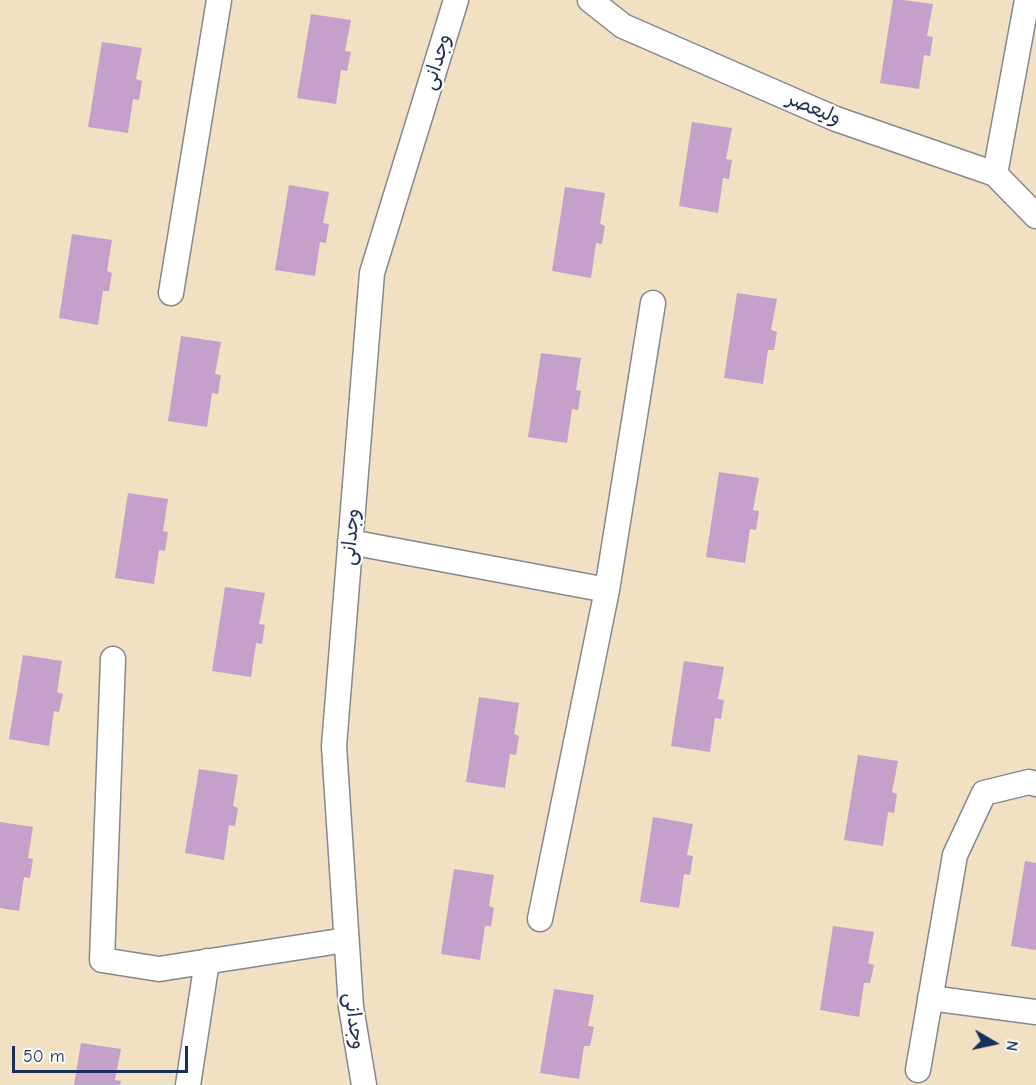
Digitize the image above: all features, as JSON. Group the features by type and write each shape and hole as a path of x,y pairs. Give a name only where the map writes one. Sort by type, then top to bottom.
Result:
{"street":[{"path":"171,293 219,0"},
{"name":"وجدانی","path":"364,1085 351,1006 334,746 372,273 456,0"},
{"name":"ولیعصر","path":"590,0 623,26 836,119 995,174 1036,216"},
{"path":"995,174 1027,0"},
{"path":"540,918 607,590 652,303"},
{"path":"350,542 607,590"},
{"path":"113,659 102,960 159,969 346,940"},
{"path":"918,1070 956,855 984,793 1029,782 1036,784"},
{"path":"188,1085 207,961"},
{"path":"930,998 1036,1012"}],"building":[{"path":"893,0 933,4 927,36 933,37 930,56 924,55 919,89 880,83"},
{"path":"311,14 351,20 345,51 351,52 347,71 341,70 336,104 297,98"},
{"path":"102,42 142,48 136,79 142,81 139,100 133,99 128,133 88,127"},
{"path":"692,122 732,128 726,159 732,160 729,179 723,178 718,213 679,206"},
{"path":"289,185 329,192 323,223 329,224 326,243 320,242 315,276 275,270"},
{"path":"565,187 605,193 600,224 605,226 602,244 596,243 591,278 552,271"},
{"path":"72,234 112,240 107,271 112,273 109,291 103,291 98,325 59,318"},
{"path":"737,293 777,299 771,330 777,332 774,350 768,350 763,384 724,378"},
{"path":"181,336 221,342 215,374 221,375 218,394 212,393 207,427 168,421"},
{"path":"541,353 581,358 576,390 581,391 578,410 572,409 567,443 528,437"},
{"path":"719,472 759,478 753,510 759,511 756,530 750,529 745,563 706,557"},
{"path":"128,493 168,499 163,531 168,532 165,551 159,550 154,584 115,578"},
{"path":"225,587 265,593 259,624 265,625 262,644 256,643 251,677 212,671"},
{"path":"23,655 62,661 57,692 63,694 59,712 54,711 49,746 9,739"},
{"path":"684,661 724,667 718,699 724,700 721,719 715,718 710,752 671,746"},
{"path":"479,697 519,703 514,734 519,736 516,755 510,754 505,788 466,782"},
{"path":"858,755 898,761 892,792 897,794 894,813 888,812 883,846 844,840"},
{"path":"199,769 238,775 233,806 238,808 235,826 229,825 224,860 185,853"},
{"path":"653,817 693,824 687,855 693,856 690,875 684,874 679,908 640,902"},
{"path":"0,822 33,827 28,858 33,859 30,878 24,877 19,911 0,908"},
{"path":"1025,861 1036,863 1036,950 1011,946"},
{"path":"454,869 494,875 489,906 494,908 491,926 485,926 480,960 441,954"},
{"path":"833,926 874,932 868,963 874,965 870,983 864,983 859,1017 820,1010"},
{"path":"554,989 594,995 588,1026 594,1027 590,1046 584,1046 579,1079 540,1073"},
{"path":"81,1043 121,1049 115,1080 121,1081 120,1085 74,1085"}]}
